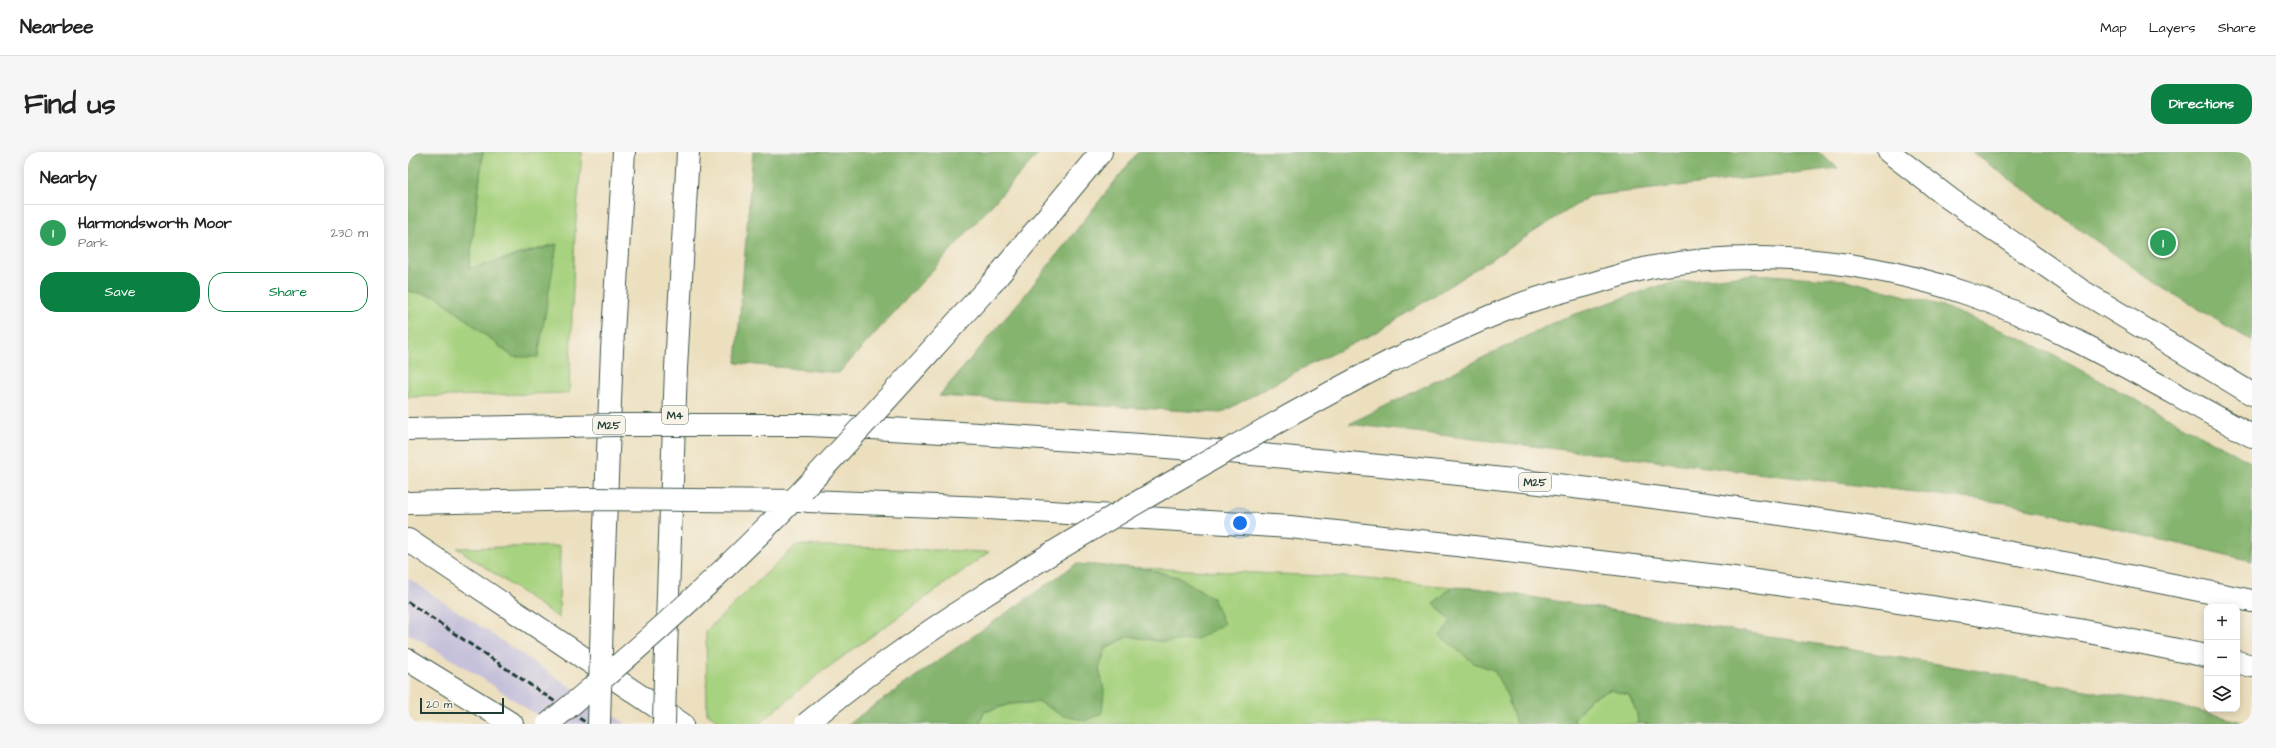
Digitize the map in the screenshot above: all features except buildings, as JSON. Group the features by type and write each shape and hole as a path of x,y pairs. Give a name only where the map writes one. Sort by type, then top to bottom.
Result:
{"highway":[{"path":"599,724 612,350 624,152"},
{"name":"M4","path":"664,724 676,368 688,152"},
{"path":"548,724 660,629 743,551 802,491 993,282 1101,152"},
{"path":"1889,152 1950,199 2082,291 2252,394"},
{"path":"806,724 876,668 1036,562 1270,424 1389,362 1518,305 1651,267 1695,260 1726,258 1800,259 1870,269 1910,277 1969,294 2053,330 2252,436"},
{"name":"M25","path":"408,429 615,425 809,425 1070,439 1351,462 1684,501 1912,535 2018,554 2252,602"},
{"path":"408,503 589,500 808,501 988,508 1274,526 1449,544 1734,578 2079,630 2204,655"},
{"path":"408,540 682,724"},
{"path":"408,660 512,724"},
{"path":"2240,663 2252,666"}],"shaded area":[{"path":"408,578 626,724 550,724 471,671 408,633"}],"green space":[{"path":"408,152 483,152 469,269 557,244 538,357 513,357 438,297 408,291"},
{"path":"483,152 582,152 575,232 569,393 408,397 408,291 438,297 513,357 556,244 469,269"},
{"path":"753,152 1040,152 839,373 736,363"},
{"path":"1138,152 1818,152 1838,168 1590,196 1377,332 1299,370 1221,413 939,396 1025,295"},
{"path":"1972,152 2252,152 2252,341 2152,281"},
{"path":"1754,274 1847,280 1939,305 2027,341 2252,463 2252,561 2006,503 1349,424 1561,319 1665,284"},
{"path":"796,545 989,552 820,673 759,724 724,724 707,713 706,631"},
{"path":"560,546 559,618 457,548"},
{"path":"1076,564 1143,568 1181,578 1213,598 1224,624 1197,639 1164,642 1129,636 1106,648 1099,669 1104,691 1102,713 1085,721 1061,715 1040,702 1010,704 984,712 979,724 848,724"},
{"path":"1143,568 1345,577 1452,587 1434,603 1451,622 1474,663 1494,670 1507,695 1516,724 979,724 984,712 1010,704 1040,702 1061,715 1104,691 1099,669 1106,649 1129,636 1164,642 1181,578"},
{"path":"1452,587 1477,588 1974,670 2181,707 2252,724 1638,724 1637,713 1629,695 1610,690 1589,699 1574,720 1576,724 1516,724 1507,695 1494,670 1474,663 1440,636 1451,621 1434,603"},
{"path":"1610,690 1629,695 1637,713 1638,724 1576,724 1574,720 1589,699"}],"railway":[{"path":"408,602 588,724"}],"place":[{"name":"Harmondsworth Moor","path":"2163,243"}]}
